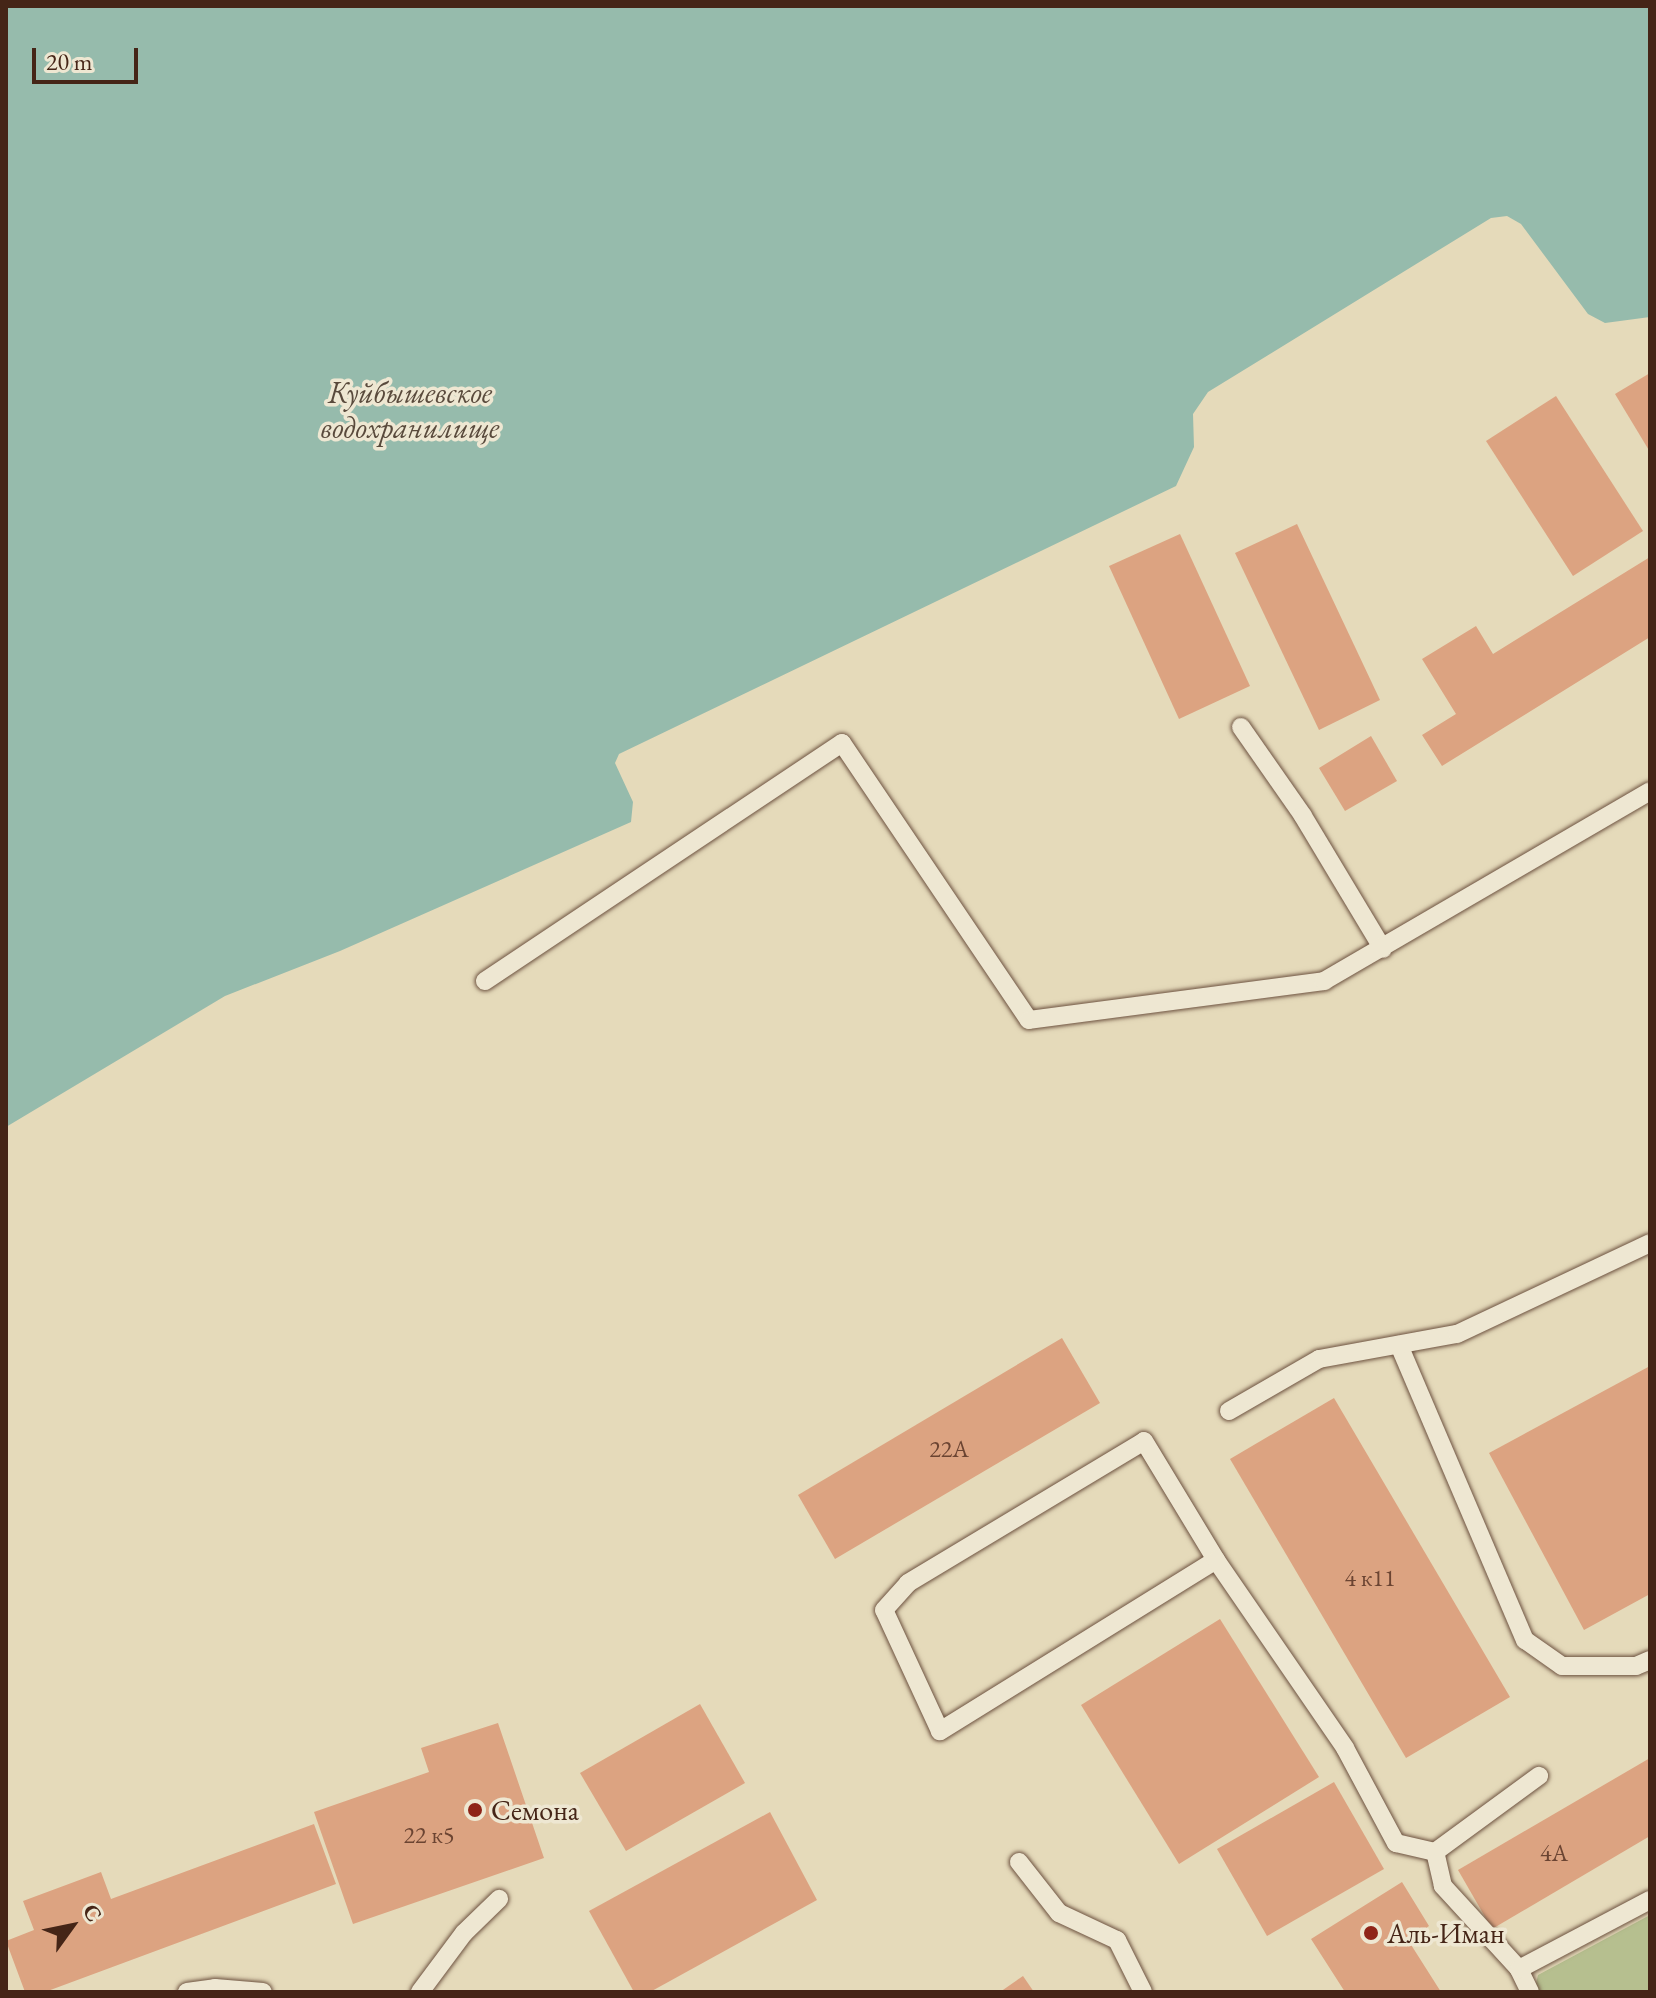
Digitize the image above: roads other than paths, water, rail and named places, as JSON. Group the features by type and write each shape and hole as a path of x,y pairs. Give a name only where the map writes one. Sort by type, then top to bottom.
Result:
{"lane":[{"path":"1241,727 1303,816 1383,949"},
{"path":"485,981 842,743 1029,1020 1324,981 1650,791"},
{"path":"1229,1411 1319,1359 1457,1334 1650,1243"},
{"path":"1399,1345 1525,1640 1562,1666 1636,1666 1650,1660"},
{"path":"1216,1560 940,1731 884,1610 908,1583 1144,1441 1216,1560 1345,1748 1396,1843 1435,1852 1539,1776"},
{"path":"1435,1852 1443,1886 1519,1969 1530,1992"},
{"path":"1019,1862 1059,1913 1117,1940 1143,1992"},
{"path":"420,1992 464,1933 499,1899"},
{"path":"1519,1969 1650,1900"},
{"path":"187,1992 215,1988 263,1992"}],"water":[{"name":"Куйбышевское водохранилище","path":"6,6 1650,6 1650,317 1605,323 1588,314 1521,224 1507,216 1491,218 1208,392 1193,414 1194,447 1176,486 619,754 615,763 633,802 631,822 340,951 225,996 6,1127"}],"place":[{"name":"Семона","path":"475,1810"},
{"name":"Аль-Иман","path":"1371,1933"}]}
